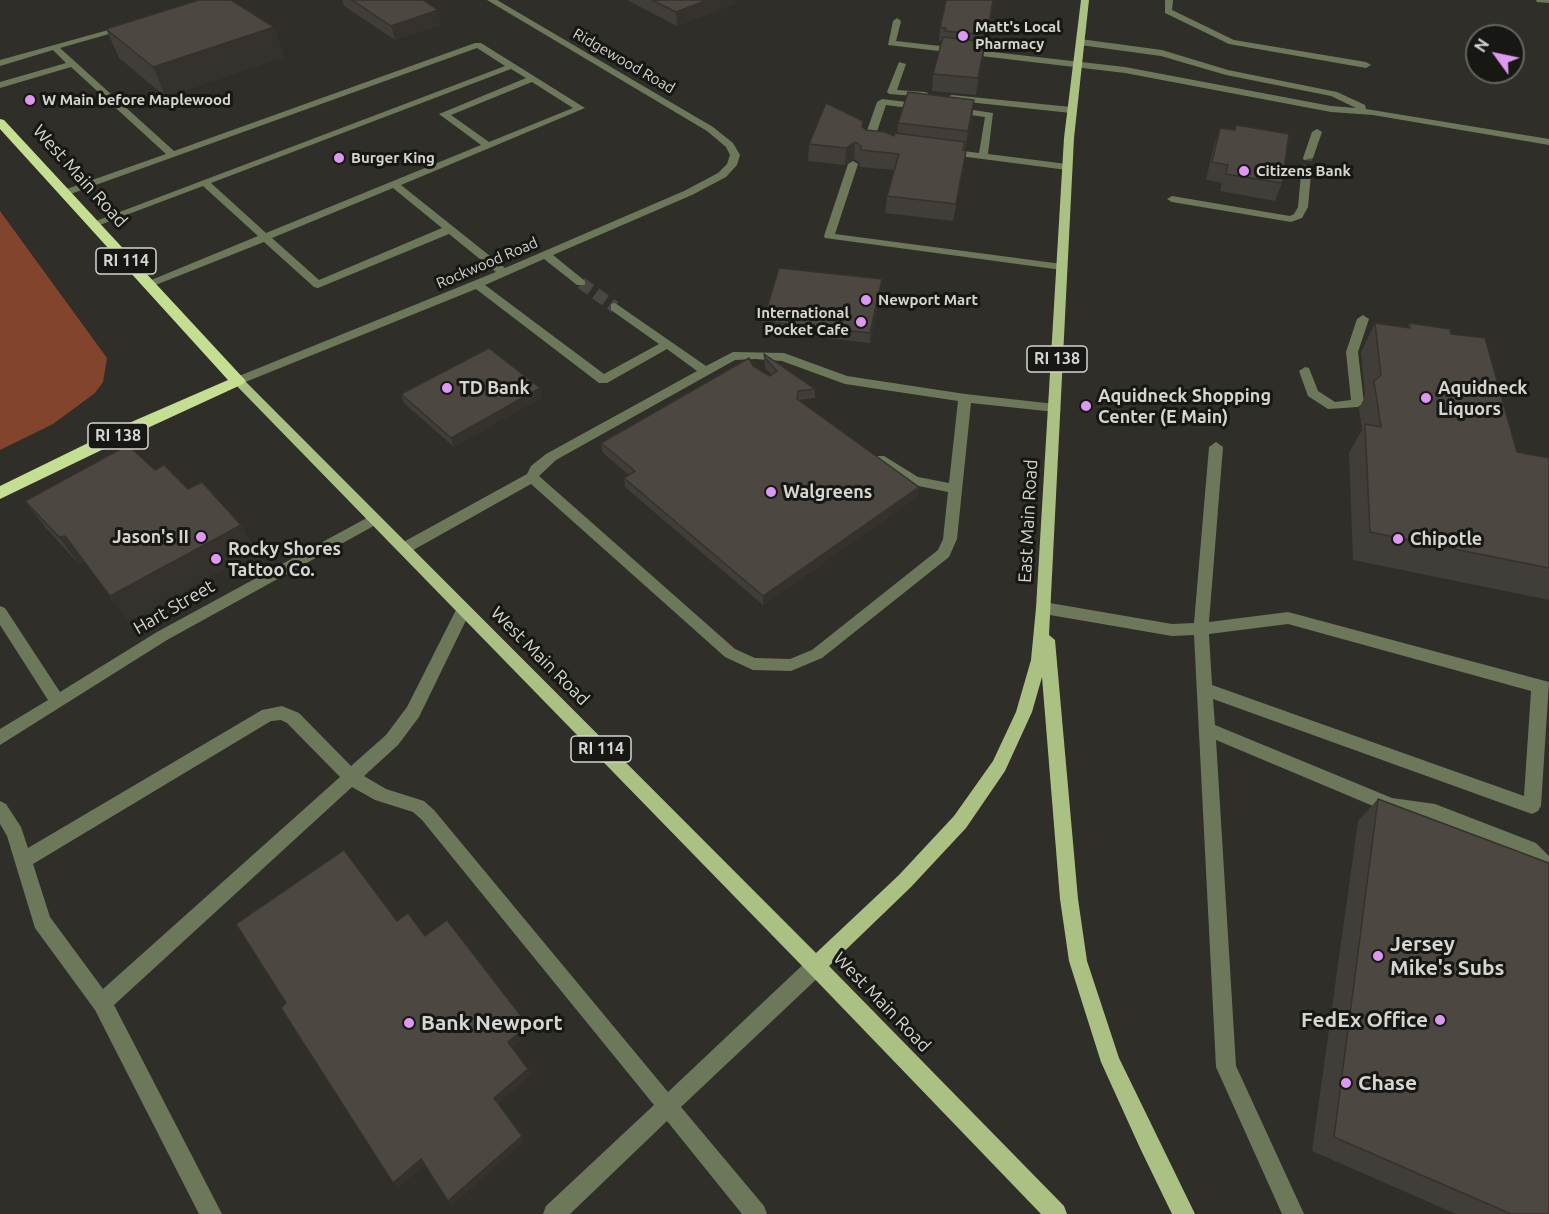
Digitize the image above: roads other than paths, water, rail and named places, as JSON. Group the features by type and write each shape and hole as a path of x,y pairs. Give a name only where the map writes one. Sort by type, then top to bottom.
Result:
{"highway":[{"name":"West Main Road","path":"0,122 238,381"},
{"name":"RI 138","path":"0,494 135,427 238,381"}],"main road":[{"name":"East Main Road","path":"816,966 934,852 960,822 999,766 1024,712 1039,660 1044,608 1067,166 1071,110 1085,0"},
{"name":"West Main Road","path":"238,381 816,966 1056,1214"},
{"path":"1044,608 1069,899 1078,961 1111,1062 1184,1214"}],"street":[{"name":"Ridgewood Road","path":"491,0 701,123 726,141 735,155"},
{"path":"1169,0 1168,11 1232,42 1366,65"},
{"path":"1540,0 1549,1"},
{"path":"897,21 891,43 1125,70 1331,109 1373,112 1549,142"},
{"path":"0,63 135,23"},
{"path":"1080,42 1162,53 1226,72 1334,94 1373,112"},
{"path":"65,193 478,45 580,108 148,285"},
{"path":"54,47 172,154"},
{"path":"0,85 72,64"},
{"path":"902,64 892,92 1071,110"},
{"path":"93,224 512,66"},
{"path":"489,146 444,114 532,79"},
{"path":"879,144 868,142 882,102 990,115 983,157"},
{"path":"1308,158 1317,132"},
{"path":"937,151 1067,166"},
{"name":"Rockwood Road","path":"238,381 477,284 702,186 728,170 735,155"},
{"path":"853,164 829,236 1062,267"},
{"path":"1172,199 1291,219 1298,216 1303,207 1306,174"},
{"path":"204,182 318,285 450,230"},
{"path":"394,184 503,272"},
{"path":"545,254 581,283"},
{"path":"477,284 603,380 667,344"},
{"path":"615,307 705,371"},
{"path":"1305,371 1312,393 1326,402 1333,406 1358,403 1352,352 1363,319"},
{"path":"404,549 532,477 536,469 551,457 733,356 755,360 795,360 827,375 845,380 964,398 1055,408"},
{"path":"532,477 719,645 742,660 765,666 791,665 817,654 938,560 948,547 964,398"},
{"path":"1216,447 1201,629 1226,1067 1293,1214"},
{"path":"868,451 914,481 955,489"},
{"name":"Hart Street","path":"0,738 202,613 374,519"},
{"path":"1044,608 1158,628 1201,629 1288,618 1544,688 1532,806 1204,689"},
{"path":"102,1003 352,778 404,727 463,610"},
{"path":"0,612 57,701"},
{"path":"24,860 268,715 282,713 293,718 352,778 381,795 417,806 428,815 756,1214"},
{"path":"1206,729 1391,806 1435,812 1530,849 1549,869"},
{"path":"1391,806 1418,827"},
{"path":"5,816 24,860 42,922 102,1003 211,1214"},
{"path":"1526,874 1549,869"},
{"path":"554,1214 816,966"}],"tunnel":[{"path":"1306,174 1308,158"},
{"path":"581,283 615,307"}],"place":[{"name":"Matt's Local Pharmacy","path":"963,36"},
{"name":"W Main before Maplewood","path":"30,100"},
{"name":"Burger King","path":"339,158"},
{"name":"Citizens Bank","path":"1244,171"},
{"name":"Newport Mart","path":"866,300"},
{"name":"International Pocket Cafe","path":"861,322"},
{"name":"TD Bank","path":"447,388"},
{"name":"Aquidneck Liquors","path":"1426,398"},
{"name":"Aquidneck Shopping Center (E Main)","path":"1086,406"},
{"name":"Walgreens","path":"771,492"},
{"name":"Jason's II","path":"201,537"},
{"name":"Chipotle","path":"1398,539"},
{"name":"Rocky Shores Tattoo Co.","path":"216,559"},
{"name":"Jersey Mike's Subs","path":"1378,956"},
{"name":"FedEx Office","path":"1440,1020"},
{"name":"Bank Newport","path":"409,1023"},
{"name":"Chase","path":"1346,1083"}]}
